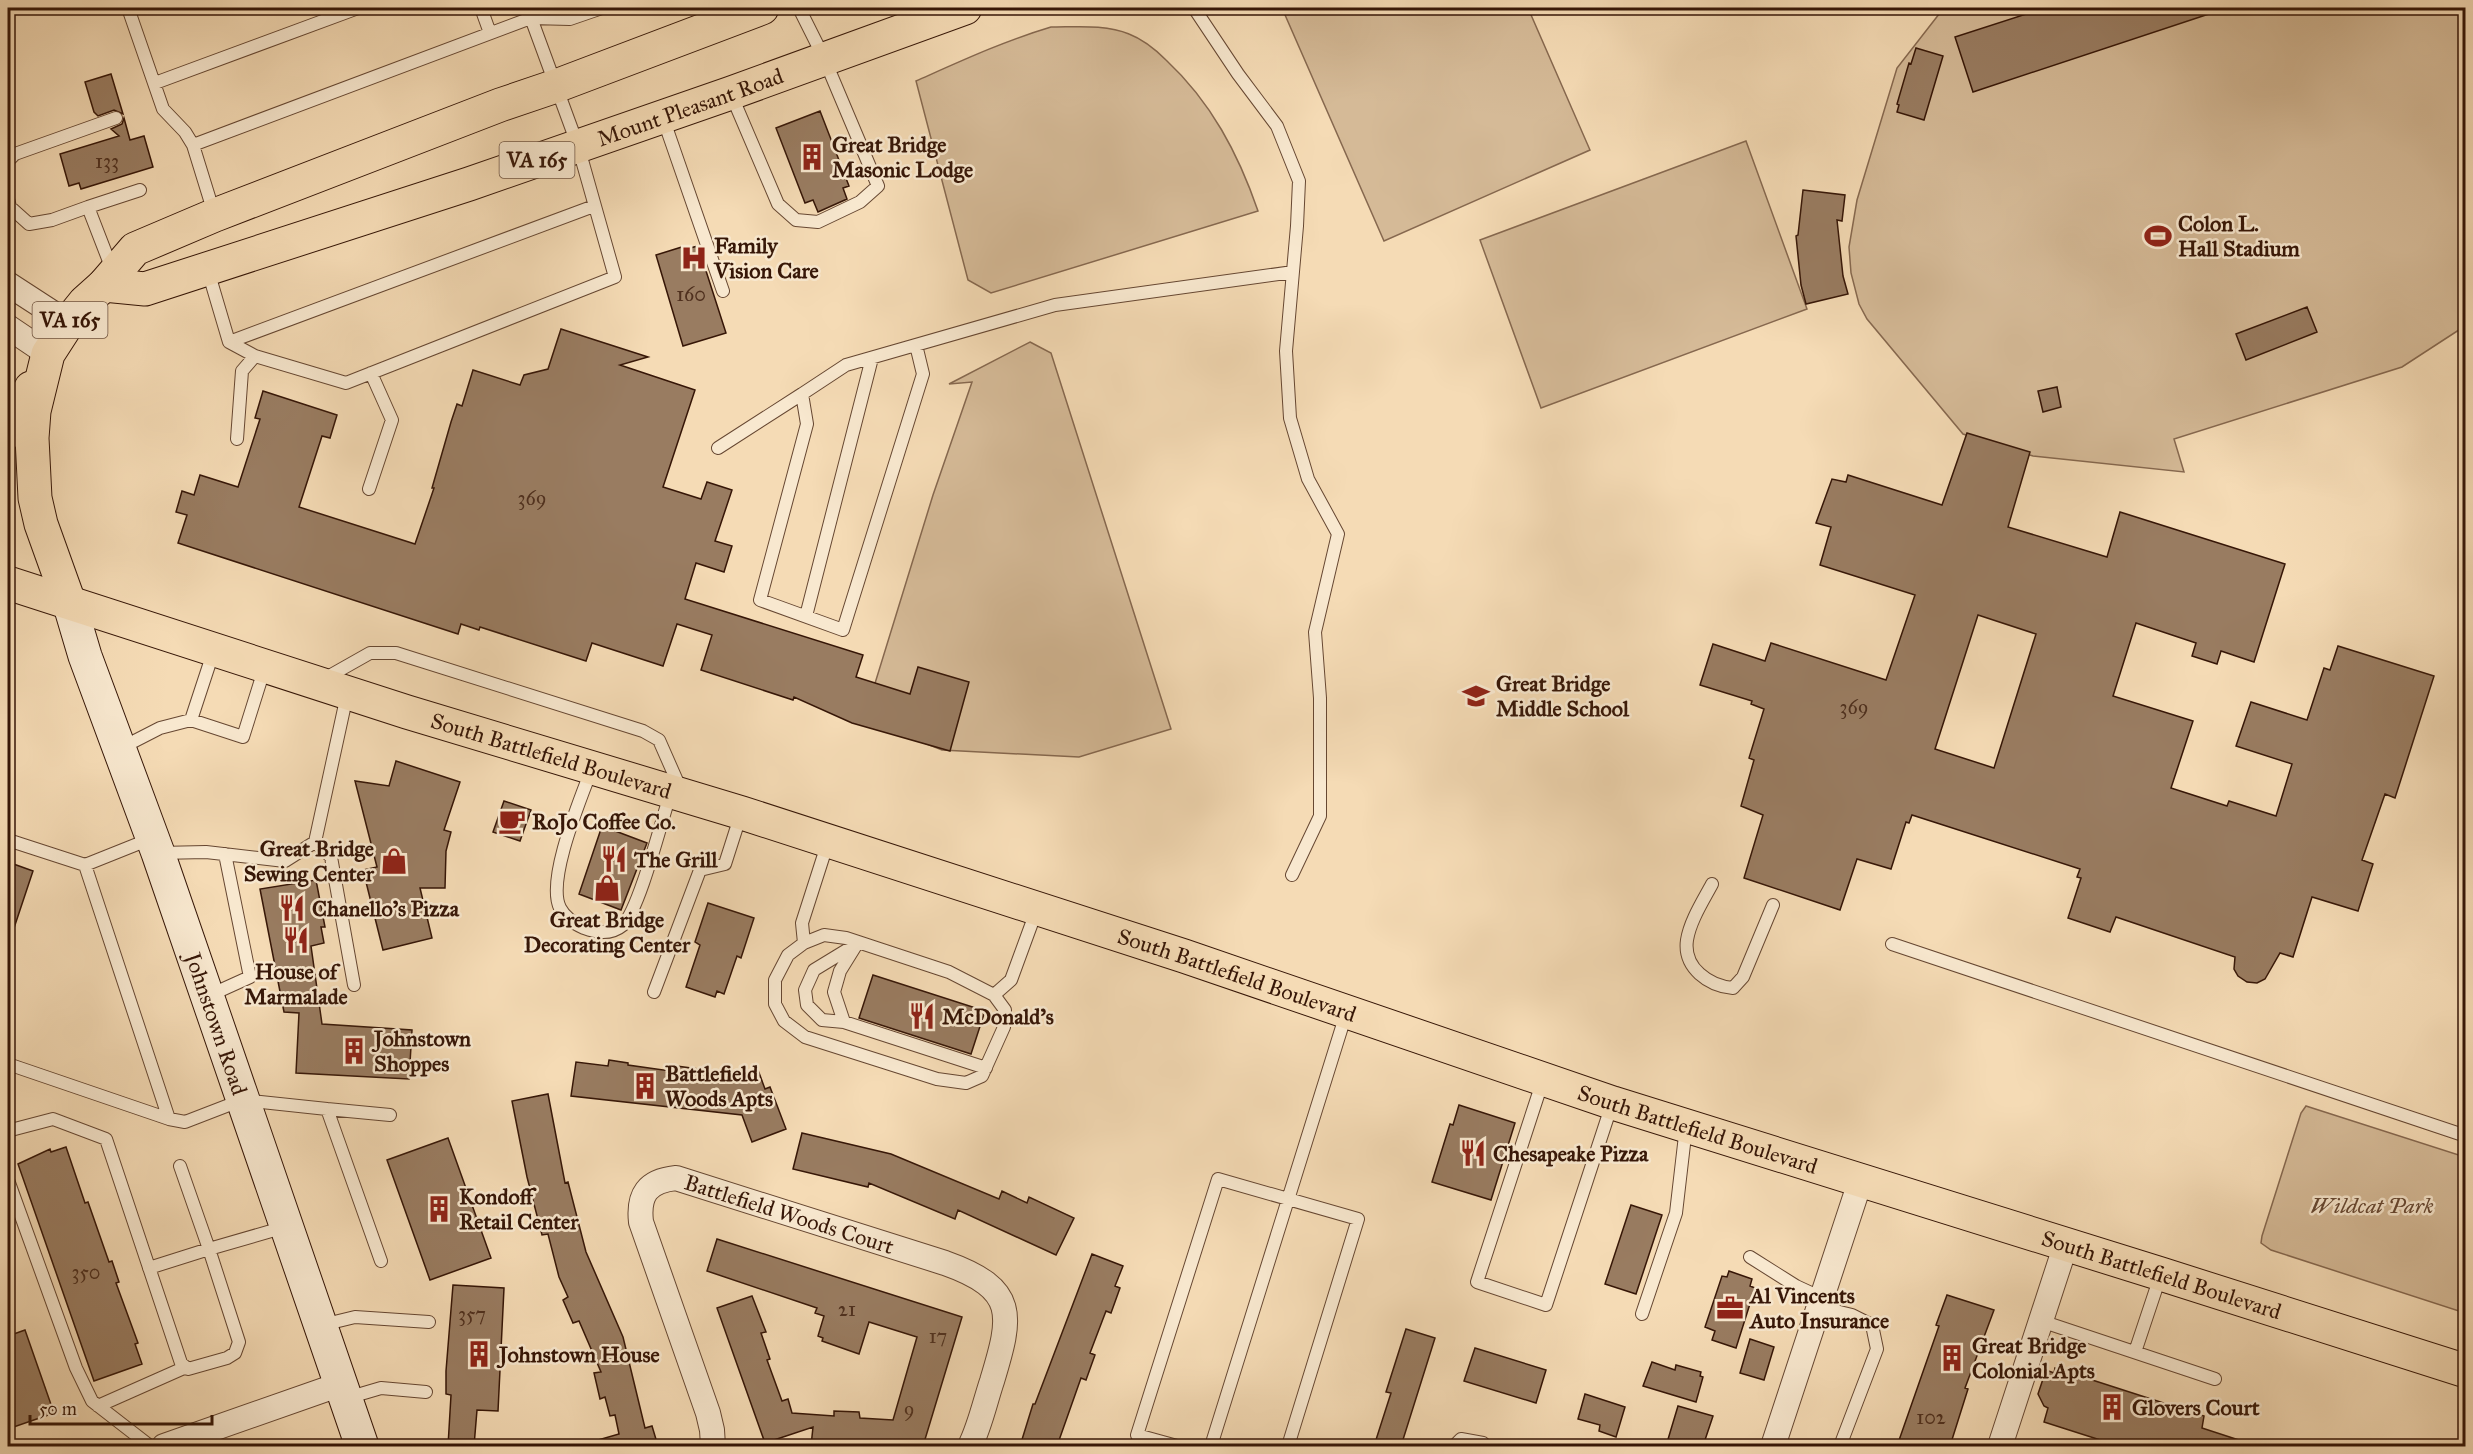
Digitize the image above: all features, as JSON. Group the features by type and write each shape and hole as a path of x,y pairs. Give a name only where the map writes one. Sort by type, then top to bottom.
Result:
{"main road":[{"name":"VA 165","path":"8,432 46,358 68,323 135,249 215,215 500,105 556,87 762,8"},
{"name":"Mount Pleasant Road","path":"109,279 145,289 207,267 469,184 731,93 964,8"},
{"path":"207,267 212,252 230,233 290,204 390,168 500,105"},
{"name":"VA 165","path":"46,358 34,411 35,489 41,524 69,602"},
{"name":"South Battlefield Boulevard","path":"8,583 265,667 829,841 1347,1012 1612,1103 2466,1371"},
{"name":"Johnstown Road","path":"69,602 85,656 155,846 362,1446"}],"street":[{"path":"8,284 68,323"},
{"path":"8,327 46,358"},
{"name":"Battlefield Woods Court","path":"713,1446 708,1413 642,1222 640,1209 642,1198 656,1182 667,1179 676,1178 962,1269 980,1278 998,1294 1006,1316 1006,1326 1005,1337 970,1446"},
{"path":"1773,1446 1860,1182"},
{"path":"2000,1446 2066,1244"},
{"path":"164,1446 344,1391"}],"lane":[{"path":"128,8 163,109 185,132 193,145 215,215"},
{"path":"155,83 358,8"},
{"path":"481,8 490,33"},
{"path":"193,145 490,33 529,13 570,19 602,8"},
{"path":"731,93 778,204 796,220 818,222 860,202 878,186 824,58 799,8"},
{"path":"1194,8 1238,74 1277,126 1299,181 1286,351 1290,418 1308,479 1338,534 1315,632 1320,698 1320,816 1292,875"},
{"path":"207,267 229,342 255,356 346,383 615,277 578,146 529,13"},
{"path":"662,117 723,291"},
{"path":"8,161 15,154 116,118"},
{"path":"8,200 10,207 29,224 52,220 140,190"},
{"path":"229,342 594,206"},
{"path":"88,207 109,279"},
{"path":"718,448 846,365 1055,306 1293,272"},
{"path":"802,394 807,424 760,600 843,630 923,374 916,345"},
{"path":"237,439 242,371 255,356"},
{"path":"806,616 872,358"},
{"path":"369,489 392,420 371,373"},
{"path":"191,720 214,650"},
{"path":"315,842 332,688 370,653 396,653 643,731 659,740 677,793 634,905 623,924 608,933 596,932 574,924 560,908 556,880 571,826 592,767"},
{"path":"120,748 160,728 191,720 243,737 265,667"},
{"path":"654,992 700,870 725,864 742,813"},
{"path":"8,840 85,865 155,846 285,861 315,842"},
{"path":"804,943 802,923 829,841"},
{"path":"315,842 331,857 354,984"},
{"path":"207,997 250,977 225,854"},
{"path":"85,865 170,1119"},
{"path":"1712,884 1687,941 1690,961 1704,980 1720,987 1733,988 1743,977 1773,905"},
{"path":"994,995 1011,980 1037,909"},
{"path":"824,935 858,942 949,972 994,995 1005,1010 1004,1027 982,1076 966,1083 954,1083 805,1037 784,1021 775,1004 775,980 788,955 804,943 824,935"},
{"path":"844,1022 834,992 840,970 858,942"},
{"path":"858,942 814,970 806,990 807,1005 822,1020 844,1022 986,1068"},
{"path":"1892,944 2466,1136"},
{"path":"1211,1446 1347,1012"},
{"path":"8,1064 184,1122 242,1100 390,1115"},
{"path":"1543,1080 1477,1282 1546,1305 1612,1103"},
{"path":"327,1109 381,1261"},
{"path":"8,1135 11,1130 53,1119 106,1139 181,1363 188,1369 227,1358 235,1353 239,1342 180,1166"},
{"path":"1642,1314 1676,1213 1686,1126"},
{"path":"1177,1446 1137,1436 1218,1179 1358,1219 1288,1446"},
{"path":"8,1180 76,1368 92,1401 150,1446"},
{"path":"149,1268 286,1227"},
{"path":"1750,1257 1821,1303 1872,1325 1877,1349 1840,1446"},
{"path":"2135,1352 2161,1274"},
{"path":"321,1326 355,1317 429,1322"},
{"path":"2041,1321 2216,1379"},
{"path":"98,1406 186,1367"},
{"path":"344,1391 381,1388 426,1392"},
{"path":"1454,1446 1461,1439 1483,1443 1486,1446"}],"green space":[{"path":"1282,8 1528,8 1590,150 1384,241"},
{"name":"Colon L. Hall Stadium","path":"2465,8 2465,326 2402,367 2174,439 2184,472 2033,456 1963,434 1867,319 1859,304 1851,273 1849,247 1857,200 1897,68 1943,9"},
{"path":"1051,27 1091,27 1120,31 1139,39 1158,52 1197,93 1210,111 1242,169 1258,211 991,293 968,280 916,81 999,45"},
{"path":"1746,141 1807,309 1541,408 1480,240"},
{"path":"1030,342 1051,353 1171,729 1079,757 942,750 864,719 933,495 972,382 949,384"},
{"name":"Wildcat Park","path":"2306,1106 2465,1157 2465,1313 2271,1250 2261,1243 2301,1113"}],"building":[{"path":"2045,8 2217,8 2218,11 1973,92 1955,37"},
{"path":"1916,48 1943,56 1924,120 1897,112 1899,105 1897,104 1909,63 1911,64"},
{"path":"111,74 123,114 114,110 98,116 94,112 85,82"},
{"name":"Great Bridge Masonic Lodge","path":"820,111 849,186 843,188 847,199 818,212 813,200 805,203 776,128"},
{"path":"124,118 130,140 144,136 153,167 81,189 79,183 69,186 60,154 119,136 111,129 122,124"},
{"path":"1803,190 1845,195 1842,221 1837,220 1843,276 1848,294 1806,304 1801,285 1796,236 1798,235"},
{"name":"Family Vision Care","path":"685,246 686,249 698,246 726,333 683,346 656,255"},
{"path":"2307,307 2317,332 2246,360 2236,334"},
{"path":"561,329 648,357 620,365 695,390 663,487 701,499 707,482 732,490 715,541 732,546 724,572 696,563 685,599 863,655 856,677 910,694 918,667 969,682 950,751 852,723 794,697 793,700 701,670 712,635 677,624 663,666 592,643 586,661 480,627 479,630 461,624 458,634 178,543 187,515 176,512 182,491 194,495 200,475 238,487 260,419 255,418 263,391 337,415 330,438 322,436 299,507 415,544 434,488 432,488 457,404 462,406 473,370 520,385 524,375 548,369"},
{"path":"2057,387 2061,407 2043,412 2038,391"},
{"path":"1967,433 2030,452 2008,527 2107,557 2120,512 2285,564 2254,662 2221,651 2217,664 2192,656 2196,643 2136,623 2113,696 2193,721 2171,788 2227,806 2229,801 2276,816 2292,764 2236,746 2251,702 2307,720 2324,668 2330,670 2338,646 2434,676 2395,798 2385,794 2362,860 2373,864 2358,911 2312,897 2293,957 2280,953 2265,979 2257,983 2247,982 2238,976 2234,969 2235,957 2116,917 2110,932 2068,918 2081,878 2077,877 2080,869 1912,815 1909,823 1906,822 1891,869 1857,859 1840,910 1744,878 1763,815 1741,806 1754,760 1749,758 1764,709 1751,704 1752,701 1700,685 1713,644 1765,661 1771,643 1886,680 1915,595 1820,565 1831,527 1816,523 1832,479 1846,482 1848,475 1942,505","holes":["1978,615 2036,634 1994,768 1935,749"]},
{"name":"Great Bridge Sewing Center","path":"396,761 460,782 444,830 451,832 446,851 445,888 420,888 432,938 383,950 363,870 377,867 355,781 389,786"},
{"name":"RoJo Coffee Co.","path":"504,801 531,810 520,841 493,832"},
{"path":"602,826 647,843 621,910 579,894"},
{"path":"8,862 33,871 11,937 8,937"},
{"path":"316,880 325,927 321,927 324,943 311,946 322,1024 412,1030 409,1079 296,1073 299,1013 284,1012 260,889"},
{"path":"708,903 754,918 741,958 737,956 724,994 717,991 715,997 686,987 700,945 695,942"},
{"name":"McDonald's","path":"873,975 985,1011 971,1054 859,1018"},
{"name":"Battlefield Woods Apts","path":"609,1060 670,1071 670,1065 698,1069 698,1074 735,1079 758,1070 765,1089 770,1087 786,1129 752,1142 742,1115 571,1096 576,1062 608,1066"},
{"path":"548,1094 565,1183 568,1182 586,1252 623,1337 645,1428 652,1426 658,1446 599,1446 598,1440 619,1434 615,1415 610,1416 605,1397 600,1399 594,1373 601,1372 579,1321 573,1323 563,1300 568,1297 559,1277 548,1234 542,1235 527,1177 512,1101"},
{"name":"Chesapeake Pizza","path":"1459,1105 1515,1123 1491,1200 1432,1182 1450,1124 1453,1125"},
{"path":"802,1133 891,1154 999,1199 1002,1191 1027,1203 1029,1197 1074,1218 1056,1255 958,1210 955,1219 869,1183 868,1187 793,1169"},
{"name":"Kondoff Retail Center","path":"448,1138 491,1258 430,1280 387,1160"},
{"path":"66,1147 85,1203 88,1202 109,1262 112,1261 119,1282 116,1283 138,1343 135,1344 142,1364 94,1381 18,1164 50,1149 51,1152"},
{"path":"1631,1205 1662,1215 1636,1294 1605,1284"},
{"path":"717,1239 962,1317 923,1446 811,1446 813,1427 765,1443 717,1308 752,1296 766,1332 761,1333 770,1359 767,1360 782,1401 788,1399 792,1413 834,1416 834,1411 859,1412 860,1418 893,1420 917,1337 869,1322 859,1354 822,1341 823,1338 818,1336 824,1316 815,1313 817,1308 707,1271"},
{"path":"1092,1254 1123,1266 1115,1286 1120,1288 1111,1313 1106,1311 1090,1353 1095,1355 1086,1380 1081,1378 1057,1446 1020,1446 1033,1404 1035,1404"},
{"name":"Al Vincents Auto Insurance","path":"1729,1271 1752,1279 1750,1286 1755,1288 1736,1348 1712,1340 1715,1331 1705,1327 1722,1276 1727,1277"},
{"name":"Johnstown House","path":"453,1285 504,1288 498,1411 477,1410 474,1446 448,1446 451,1395 446,1394 446,1371"},
{"name":"Great Bridge Colonial Apts","path":"1947,1295 1994,1310 1965,1388 1968,1389 1950,1446 1897,1446 1939,1326 1936,1325"},
{"path":"1406,1329 1435,1338 1401,1446 1374,1446 1391,1393 1386,1392"},
{"path":"25,1330 54,1413 8,1429 8,1336"},
{"path":"1750,1339 1774,1347 1764,1380 1740,1373"},
{"path":"1475,1348 1546,1370 1536,1403 1464,1381"},
{"path":"1652,1362 1675,1370 1676,1365 1701,1372 1700,1376 1703,1377 1696,1402 1643,1386"},
{"name":"Glovers Court","path":"2055,1368 2204,1416 2202,1428 2248,1443 2247,1446 2119,1446 2044,1422 2048,1408 2044,1406 2038,1394 2046,1370 2054,1373"},
{"path":"1585,1394 1625,1407 1616,1437 1599,1431 1600,1425 1578,1419"},
{"path":"1678,1406 1713,1416 1703,1446 1666,1446"}],"place":[{"name":"Great Bridge Masonic Lodge","path":"812,157"},
{"name":"Colon L. Hall Stadium","path":"2158,236"},
{"name":"Family Vision Care","path":"694,258"},
{"name":"Great Bridge Middle School","path":"1476,696"},
{"name":"RoJo Coffee Co.","path":"512,821"},
{"name":"The Grill","path":"614,859"},
{"name":"Great Bridge Sewing Center","path":"394,861"},
{"name":"Great Bridge Decorating Center","path":"607,888"},
{"name":"Chanello's Pizza","path":"292,908"},
{"name":"House of Marmalade","path":"296,940"},
{"name":"McDonald's","path":"922,1016"},
{"name":"Johnstown Shoppes","path":"354,1051"},
{"name":"Battlefield Woods Apts","path":"645,1086"},
{"name":"Chesapeake Pizza","path":"1473,1153"},
{"name":"Kondoff Retail Center","path":"439,1209"},
{"name":"Al Vincents Auto Insurance","path":"1730,1308"},
{"name":"Johnstown House","path":"479,1354"},
{"name":"Great Bridge Colonial Apts","path":"1952,1358"},
{"name":"Glovers Court","path":"2112,1407"}]}
